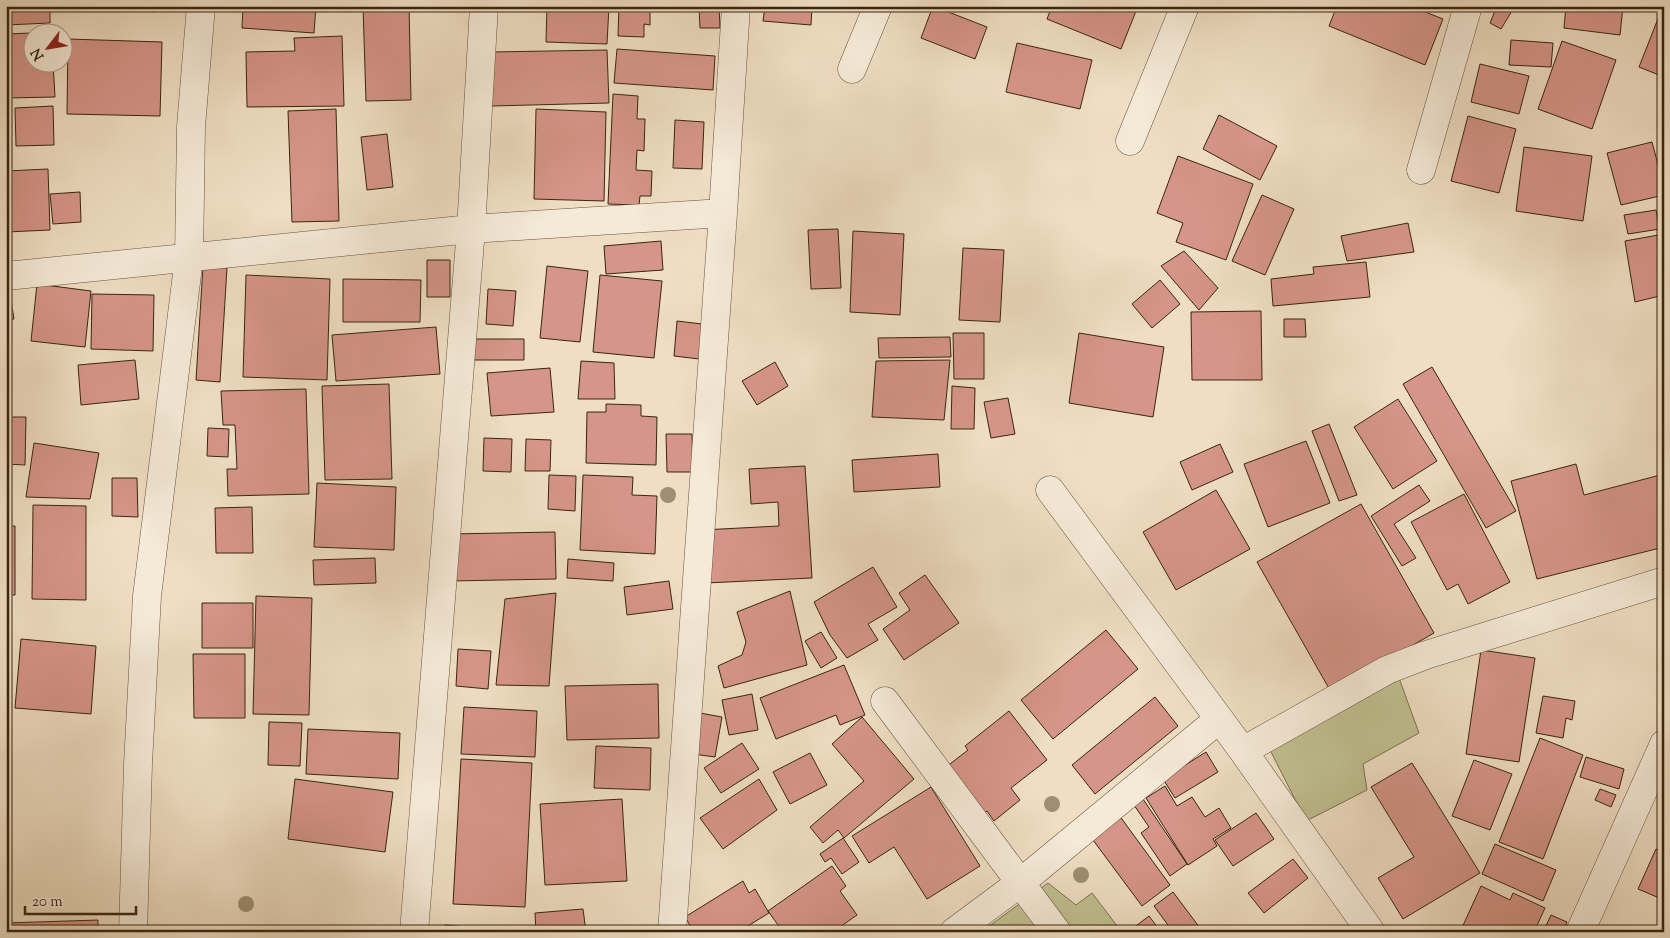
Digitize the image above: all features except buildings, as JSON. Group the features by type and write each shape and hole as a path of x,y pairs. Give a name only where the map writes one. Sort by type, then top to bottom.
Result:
{"street":[{"path":"133,932 138,764 147,596 189,258 191,127 201,6"},
{"path":"414,932 471,229 484,6"},
{"path":"672,932 736,6"},
{"path":"852,69 878,6"},
{"path":"1130,141 1185,6"},
{"path":"1421,170 1468,6"},
{"path":"6,276 471,229 723,213"},
{"path":"1050,490 1243,751 1371,932"},
{"path":"1243,751 1386,670 1444,649 1664,582"},
{"path":"885,700 1057,932"},
{"path":"954,932 1020,883 1219,718"},
{"path":"1580,932 1664,744"}],"shaded area":[{"path":"1395,667 1419,733 1363,764 1367,790 1306,821 1268,746"},
{"path":"1048,883 1076,905 1092,893 1121,931 981,932"}]}
